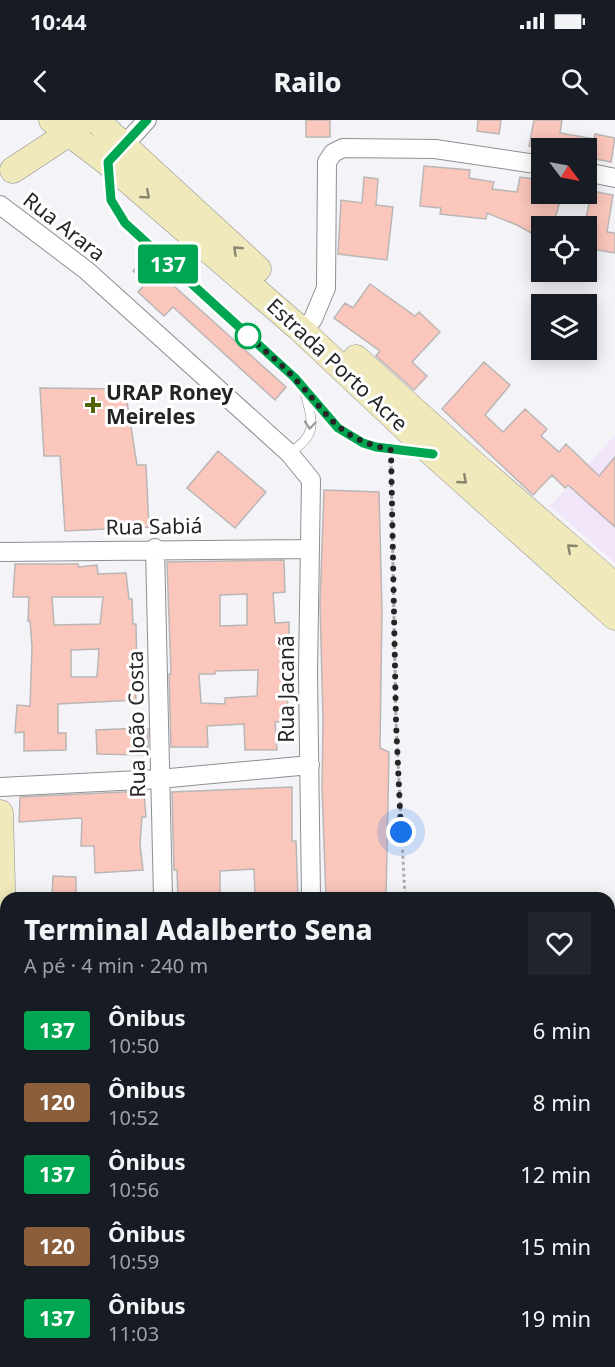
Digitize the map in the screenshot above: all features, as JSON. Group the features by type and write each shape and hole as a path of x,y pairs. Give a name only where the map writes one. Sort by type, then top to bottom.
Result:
{"main road":[{"path":"6,178 44,120"},
{"name":"Estrada Porto Acre","path":"96,120 116,154"},
{"path":"6,178 67,125"},
{"name":"Estrada Porto Acre","path":"67,125 116,154 308,325 615,586"},
{"name":"Estrada Porto Acre","path":"308,325 433,454 615,617"},
{"path":"0,813 2,892"}],"street":[{"path":"116,154 147,120"},
{"path":"308,325 326,288 327,162 333,153 343,148 435,149 531,163"},
{"path":"597,174 615,178"},
{"name":"Rua Arara","path":"0,205 86,270 289,453 311,480"},
{"name":"Rua Jacanã","path":"311,480 309,549 311,892"},
{"name":"Rua Sabiá","path":"0,552 155,548 309,549"},
{"name":"Rua João Costa","path":"155,548 163,892"},
{"path":"0,787 159,779 310,765"}],"lane":[{"path":"116,154 111,200 125,223 304,388 338,428 363,443 391,450 433,454"},
{"path":"289,453 303,444 311,433 313,421 304,388"}],"path":[{"path":"391,450 396,722 405,892"}],"shaded area":[{"path":"615,435 615,563 550,506"}],"building":[{"path":"306,120 330,120 330,137 306,137"},
{"path":"478,120 501,120 499,134 477,131"},
{"path":"534,120 562,120 560,133 588,138 531,138 531,146 529,146"},
{"path":"595,134 615,138 611,162 597,159"},
{"path":"424,166 470,170 469,178 494,182 492,189 517,192 520,177 531,179 531,204 559,204 556,216 531,216 531,233 487,213 486,219 440,214 441,208 420,206"},
{"path":"364,177 378,179 376,205 393,207 387,260 338,254 341,200 362,203"},
{"path":"597,192 613,195 607,232 615,233 615,253 597,250 597,216 586,216 589,204 597,204"},
{"path":"144,259 286,387 275,400 173,307 164,316 138,292 146,283 133,271"},
{"path":"370,284 415,316 419,312 440,332 412,362 427,376 414,390 376,356 380,351 334,318 345,303 353,308"},
{"path":"484,362 510,385 485,415 503,432 525,409 547,429 541,436 559,452 566,444 599,476 615,457 615,527 568,485 565,488 552,475 533,495 442,409"},
{"path":"40,388 125,389 137,465 146,465 149,527 65,531 60,456 44,456"},
{"path":"218,451 266,492 235,528 187,488"},
{"path":"324,490 379,492 382,611 380,748 389,752 386,892 326,892 320,603"},
{"path":"284,560 285,592 273,593 275,623 289,622 289,670 285,670 289,721 275,722 277,750 245,750 244,724 207,726 208,747 171,747 167,562","holes":["247,594 247,625 220,626 220,595","258,670 257,696 225,698 225,704 201,703 199,674 215,674 216,671"]},
{"path":"15,564 78,564 79,567 97,565 98,574 126,573 129,599 132,599 133,624 136,624 137,671 134,671 136,700 58,704 58,733 66,733 66,750 24,751 24,732 15,733 17,705 30,706 32,647 30,621 28,621 29,597 13,597","holes":["52,597 103,597 100,624 54,625","99,649 97,677 71,677 71,650"]},
{"path":"148,729 148,747 143,747 143,755 97,754 96,730"},
{"path":"292,787 292,841 296,841 298,892 255,892 254,869 220,871 220,892 178,892 177,870 174,870 172,792"},
{"path":"144,791 146,817 142,817 140,844 143,870 95,873 94,846 81,846 82,819 80,818 19,822 20,797"},
{"path":"53,876 76,877 76,892 52,892"}],"bus line":[{"name":"137","path":"147,120 108,162 111,200 125,223 295,378 338,428 351,437 376,447 433,454"}],"place":[{"name":"URAP Roney Meireles","path":"93,405"}],"route":[{"path":"248,336 245,333 295,378 338,428 363,443 391,450 396,722 401,832"}]}
